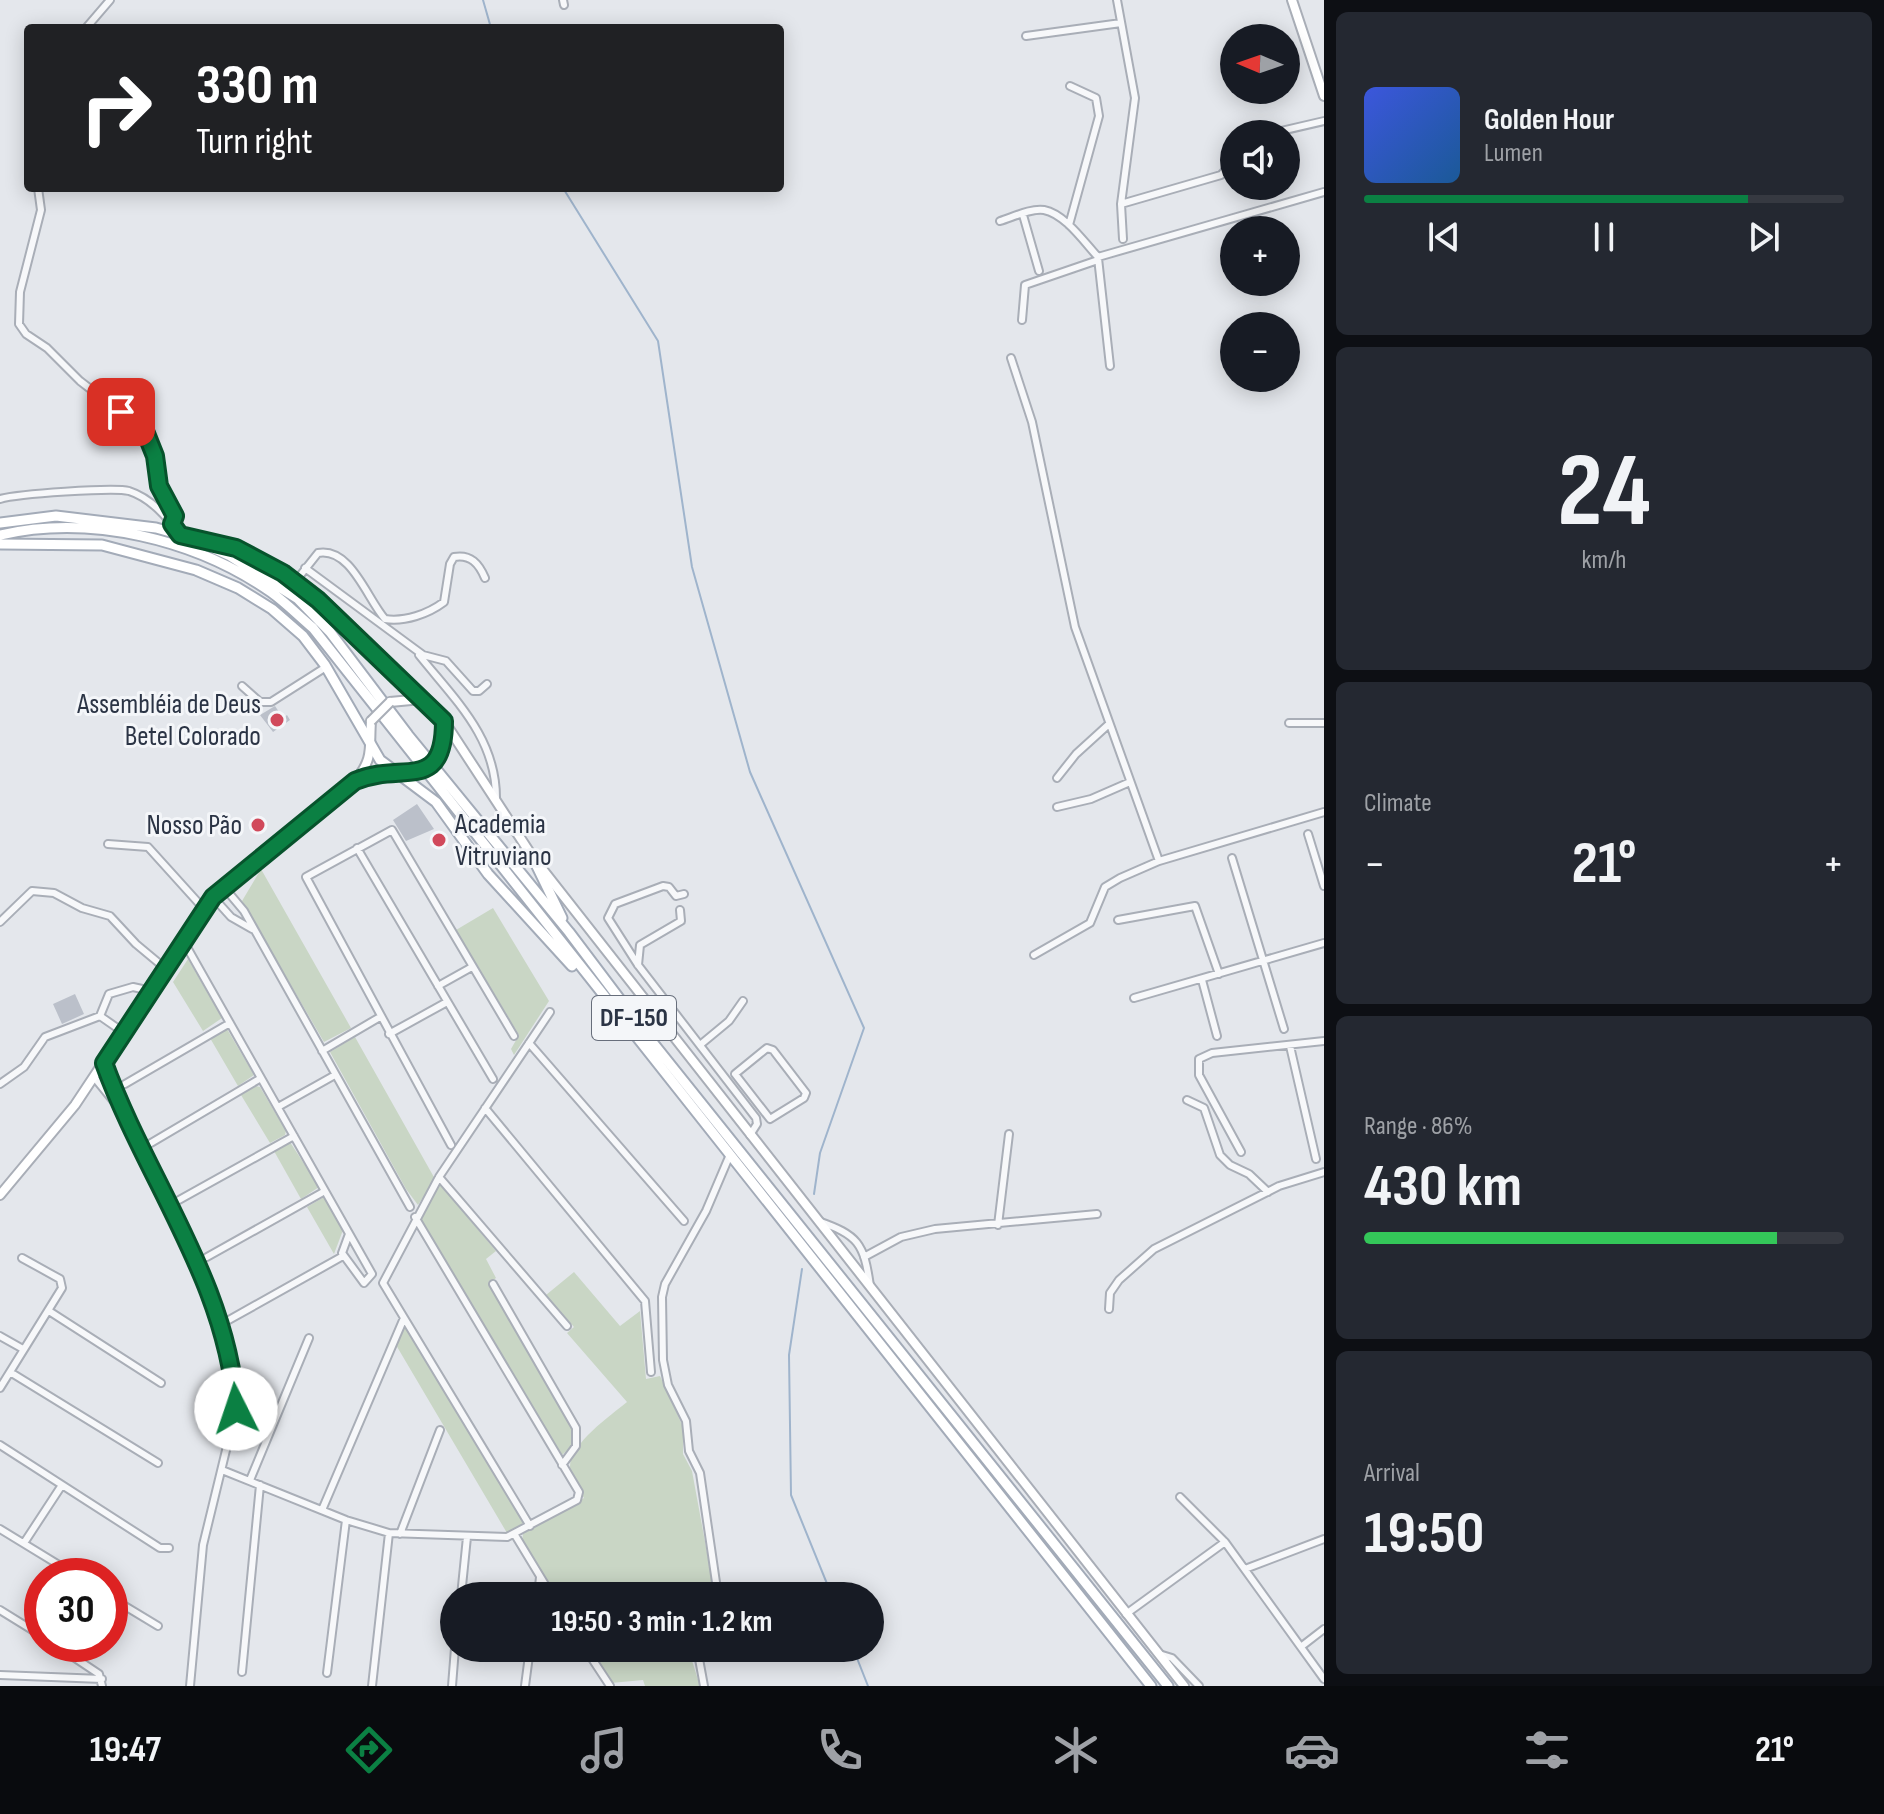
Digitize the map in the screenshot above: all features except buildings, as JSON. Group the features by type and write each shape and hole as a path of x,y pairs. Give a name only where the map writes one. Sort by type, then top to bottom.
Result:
{"main road":[{"name":"DF-150","path":"0,523 69,517 156,528 184,536 230,556 298,599 330,632 418,747 569,932 649,1038 1168,1686"},
{"name":"DF-150","path":"0,535 71,528 124,532 162,540 222,565 271,592 313,628 1151,1686"},
{"path":"184,536 236,548 295,582 422,699"},
{"path":"0,544 102,545 196,570 238,588 272,609 303,636 326,667 380,760 436,802 488,874 616,1014"},
{"path":"532,856 569,932"}],"street":[{"path":"89,24 110,0"},
{"path":"1117,0 1135,98 1121,204 1123,239"},
{"path":"1292,0 1324,96"},
{"path":"1026,36 1121,23"},
{"path":"1069,225 1099,116 1096,98 1070,86"},
{"path":"1300,127 1324,121"},
{"path":"1121,204 1220,175"},
{"path":"39,192 41,210 33,252 20,292 19,324 26,334 47,348 80,381 145,431 155,456 159,486 175,516 172,524"},
{"path":"1022,320 1025,285 1098,259 1324,192"},
{"path":"1000,221 1042,210 1069,225 1098,259 1110,366"},
{"path":"1023,215 1039,271"},
{"path":"1011,358 1032,422 1075,627 1159,861"},
{"path":"0,499 127,490 164,514 184,536"},
{"path":"295,582 318,553 342,557 376,609 385,619 394,620 412,617 444,602 454,557 469,558 479,565 485,578"},
{"path":"305,568 423,655 446,661 473,691 479,691 487,684"},
{"path":"413,648 477,727 493,768 496,803"},
{"path":"242,686 260,702 271,702 326,667"},
{"path":"2,1190 50,1138 94,1077 213,897 355,781 368,764 371,721 390,702 422,699 444,721 532,856 1184,1686"},
{"path":"355,781 377,772 415,773 429,769 438,761 444,743 444,721"},
{"path":"1289,723 1324,723"},
{"path":"1057,778 1096,733 1109,724"},
{"path":"1057,807 1091,799 1130,782"},
{"path":"1034,955 1090,923 1105,887 1159,861 1324,812"},
{"path":"451,1145 306,882 309,873 388,831 396,833 514,1036"},
{"path":"1308,834 1324,886"},
{"path":"108,844 148,847 204,909"},
{"path":"357,848 493,1079"},
{"path":"1232,858 1284,1029"},
{"path":"223,886 244,911 410,1207"},
{"path":"684,894 676,896 665,886 610,908 608,918 638,965 745,1105 757,1124 750,1135"},
{"path":"0,922 32,891 54,893 82,908 110,916 136,944 166,969"},
{"path":"213,897 231,917 252,929"},
{"path":"1118,920 1195,906 1219,974"},
{"path":"638,965 640,945 681,921 680,910"},
{"path":"184,942 349,1234 371,1277 366,1283 360,1282 343,1256 342,1250 349,1234"},
{"path":"1134,998 1324,943"},
{"path":"438,986 472,967"},
{"path":"1202,980 1217,1036"},
{"path":"0,1084 24,1067 45,1037 100,1016 109,994 133,987 151,991"},
{"path":"700,1045 729,1021 743,1001"},
{"path":"389,1034 447,1002"},
{"path":"530,1526 383,1283 415,1217 439,1177 550,1012"},
{"path":"100,1016 123,1032"},
{"path":"322,1051 380,1017"},
{"path":"125,1084 230,1023"},
{"path":"1241,1152 1199,1075 1199,1059 1212,1053 1324,1041"},
{"path":"529,1043 684,1221"},
{"path":"1290,1046 1316,1159"},
{"path":"767,1048 773,1050 806,1093 804,1098 772,1119 752,1098 735,1074 767,1048"},
{"path":"104,1063 121,1110 197,1260 233,1367 236,1409 203,1545 190,1686"},
{"path":"278,1107 335,1075"},
{"path":"94,1077 121,1110"},
{"path":"151,1143 261,1078"},
{"path":"745,1105 752,1098"},
{"path":"1187,1100 1204,1108 1220,1155 1230,1165 1249,1174 1268,1192"},
{"path":"485,1108 645,1301 651,1372"},
{"path":"998,1225 1009,1134"},
{"path":"179,1200 294,1136"},
{"path":"716,1582 700,1473 689,1451 686,1421 668,1385 663,1360 662,1297 665,1284 706,1211 729,1157"},
{"path":"1109,1309 1110,1293 1119,1280 1154,1249 1268,1192 1324,1172"},
{"path":"439,1177 567,1326"},
{"path":"207,1257 325,1191"},
{"path":"864,1257 889,1242 916,1233 966,1225 998,1225 1097,1214"},
{"path":"222,1470 346,1520 400,1534 467,1537 515,1535 578,1497 415,1217"},
{"path":"817,1220 848,1232 864,1257 870,1286"},
{"path":"227,1321 343,1256"},
{"path":"0,1388 63,1284 22,1258"},
{"path":"493,1284 576,1428 576,1446 562,1465"},
{"path":"49,1311 161,1383"},
{"path":"322,1510 404,1318"},
{"path":"0,1336 23,1349"},
{"path":"250,1480 309,1338"},
{"path":"10,1372 158,1463"},
{"path":"400,1534 440,1430"},
{"path":"0,1445 160,1548 169,1548"},
{"path":"24,1543 62,1485"},
{"path":"242,1672 260,1485"},
{"path":"1180,1497 1225,1542 1324,1679"},
{"path":"327,1673 346,1520"},
{"path":"0,1529 48,1558"},
{"path":"372,1686 389,1533"},
{"path":"515,1535 543,1582"},
{"path":"462,1582 467,1537"},
{"path":"1245,1569 1324,1539"},
{"path":"1126,1614 1225,1542"},
{"path":"539,1582 540,1577"},
{"path":"128,1608 158,1626"},
{"path":"0,1610 24,1625"},
{"path":"1302,1646 1324,1629"},
{"path":"1158,1654 1172,1658 1199,1686"},
{"path":"82,1662 95,1670 102,1683"},
{"path":"452,1686 454,1662"},
{"path":"525,1686 528,1662"},
{"path":"594,1662 610,1686"},
{"path":"700,1662 704,1686"},
{"path":"0,1675 102,1683"}],"green space":[{"path":"261,869 351,1028 324,1042 242,901"},
{"path":"493,908 549,1001 514,1055 511,1049 519,1035 456,930"},
{"path":"188,959 222,1018 203,1031 173,982"},
{"path":"227,1029 254,1075 238,1086 210,1038"},
{"path":"355,1037 435,1179 418,1205 406,1189 330,1052"},
{"path":"256,1086 260,1087 286,1131 285,1135 270,1143 241,1095"},
{"path":"290,1142 319,1187 301,1199 274,1151"},
{"path":"439,1183 496,1251 486,1259 496,1278 489,1283 573,1431 573,1445 562,1455 558,1454 420,1218"},
{"path":"324,1197 343,1230 334,1254 307,1207"},
{"path":"574,1272 620,1326 640,1311 646,1379 660,1376 683,1427 683,1454 692,1471 712,1582 548,1582 522,1541 523,1534 584,1498 571,1476 571,1460 591,1432 627,1402 567,1333 574,1327 546,1295"},
{"path":"407,1328 522,1518 523,1523 507,1533 396,1345 402,1329"},
{"path":"598,1662 692,1662 700,1686 645,1686 643,1680 611,1683"}],"waterway":[{"path":"483,0 490,24"},
{"path":"565,192 658,341 692,567 750,772 864,1028 820,1153 814,1194"},
{"path":"802,1269 789,1355 791,1495 826,1582"},
{"path":"859,1662 868,1686"}],"place":[{"name":"Assembléia de Deus Betel Colorado","path":"277,720"},
{"name":"Nosso Pão","path":"258,825"},
{"name":"Academia Vitruviano","path":"439,840"}],"route":[{"path":"121,412 145,431 155,456 159,486 171,505 175,516 172,524 180,535 236,548 283,573 318,600 444,721 444,743 438,761 429,769 415,773 377,772 355,781 223,886 200,915 104,1063 121,1110 197,1260 233,1367 236,1409"}]}
